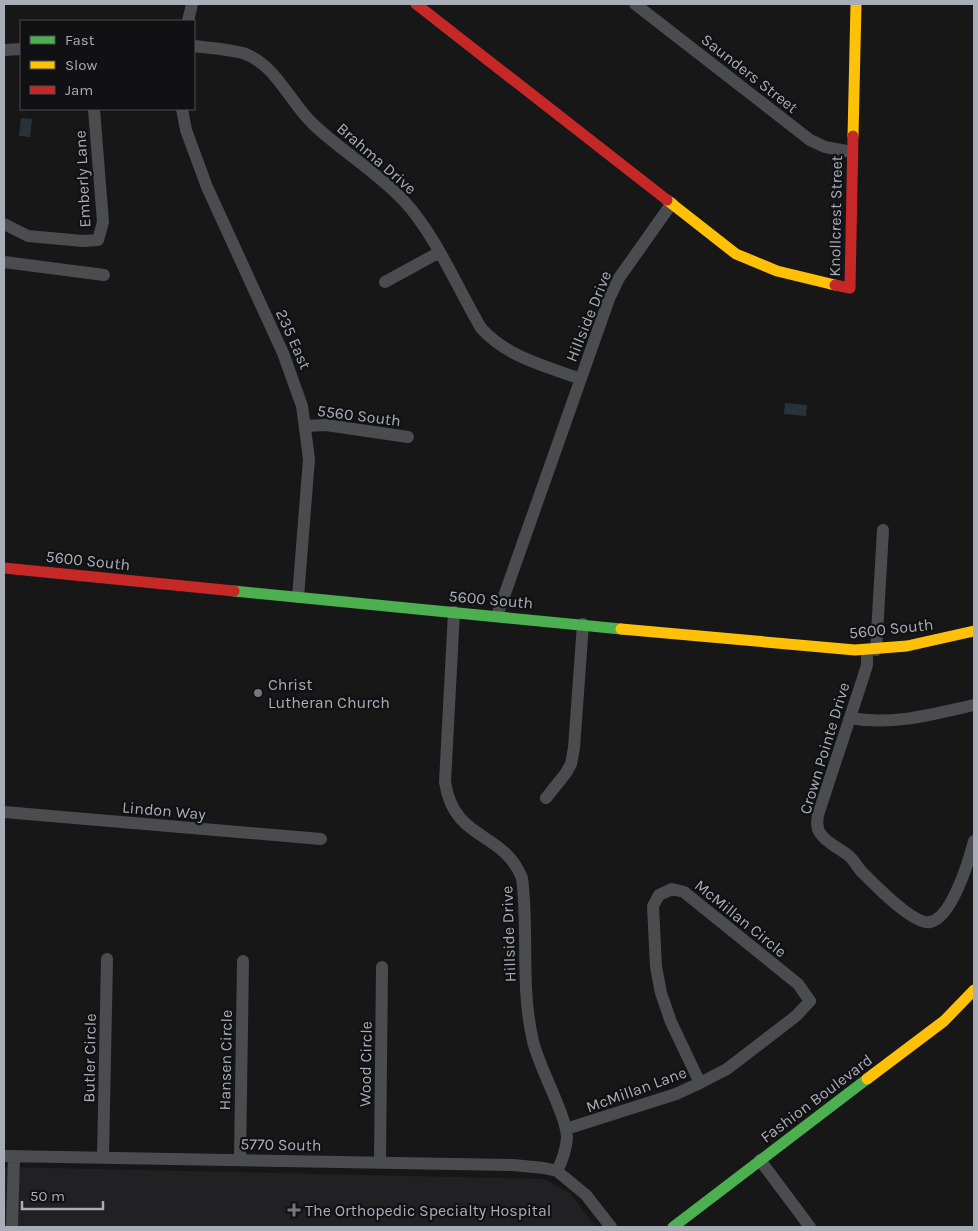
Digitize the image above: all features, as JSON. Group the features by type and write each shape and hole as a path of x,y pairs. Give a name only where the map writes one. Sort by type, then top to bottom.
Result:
{"street":[{"path":"188,20 192,4"},
{"path":"416,4 672,204"},
{"name":"Saunders Street","path":"635,4 810,140 825,147 852,152"},
{"name":"Knollcrest Street","path":"672,204 736,254 756,265 800,278 850,288 856,4"},
{"name":"Brahma Drive","path":"195,46 243,54 270,70 300,111 314,125 385,182 422,222 481,328 491,340 506,350 581,378"},
{"path":"4,50 20,49"},
{"name":"Emberly Lane","path":"4,224 28,236 83,241 98,240 102,222 94,110"},
{"name":"235 East","path":"182,110 195,156 294,381 306,426 309,481 298,597"},
{"name":"Hillside Drive","path":"497,616 581,378 619,278 672,204"},
{"path":"385,282 438,253"},
{"path":"4,262 104,275"},
{"name":"5560 South","path":"306,426 326,425 408,437"},
{"name":"Crown Pointe Drive","path":"883,530 872,650 818,815 817,828 828,842 849,856 863,873 911,916 922,922 929,922 940,917 956,890 974,841"},
{"name":"5600 South","path":"4,568 838,650 872,650 930,643 974,631"},
{"name":"Hillside Drive","path":"454,612 445,782 448,800 464,824 511,857 522,878 528,1020 540,1065 566,1129 566,1146 557,1171"},
{"path":"546,798 571,764 574,748 583,624"},
{"path":"850,718 878,721 902,719 974,705"},
{"name":"Lindon Way","path":"4,812 320,839"},
{"name":"McMillan Circle","path":"700,1083 671,1022 661,993 656,967 653,906 659,894 672,889 684,892 798,984 810,1001"},
{"name":"Butler Circle","path":"104,1157 107,959"},
{"name":"Hansen Circle","path":"240,1159 244,961"},
{"name":"Wood Circle","path":"380,1162 382,967"},
{"name":"Fashion Boulevard","path":"673,1227 944,1021 974,990"},
{"name":"McMillan Lane","path":"566,1129 676,1094 700,1083 727,1068 796,1016 810,1001"},
{"path":"9,1156 12,1227"},
{"name":"5770 South","path":"9,1156 513,1165 557,1171"},
{"path":"760,1160 810,1227"},
{"path":"557,1171 586,1194 611,1227"}],"shaded area":[{"path":"21,118 32,119 30,137 19,136"},
{"path":"785,403 807,405 806,416 784,414"},
{"name":"The Orthopedic Specialty Hospital","path":"4,1167 544,1179 571,1194 596,1227 4,1227"}],"traffic: fast":[{"path":"234,591 621,629"},
{"path":"673,1227 867,1079"}],"traffic: slow":[{"path":"853,136 856,4"},
{"path":"667,200 736,254 777,271 835,285"},
{"path":"621,629 855,650 907,646 974,631"},
{"path":"867,1079 944,1021 974,990"}],"traffic: jam":[{"path":"416,4 667,200"},
{"path":"835,285 850,288 853,136"},
{"path":"4,568 234,591"}],"place":[{"name":"Christ Lutheran Church","path":"258,693"},
{"name":"The Orthopedic Specialty Hospital","path":"294,1210"}]}
